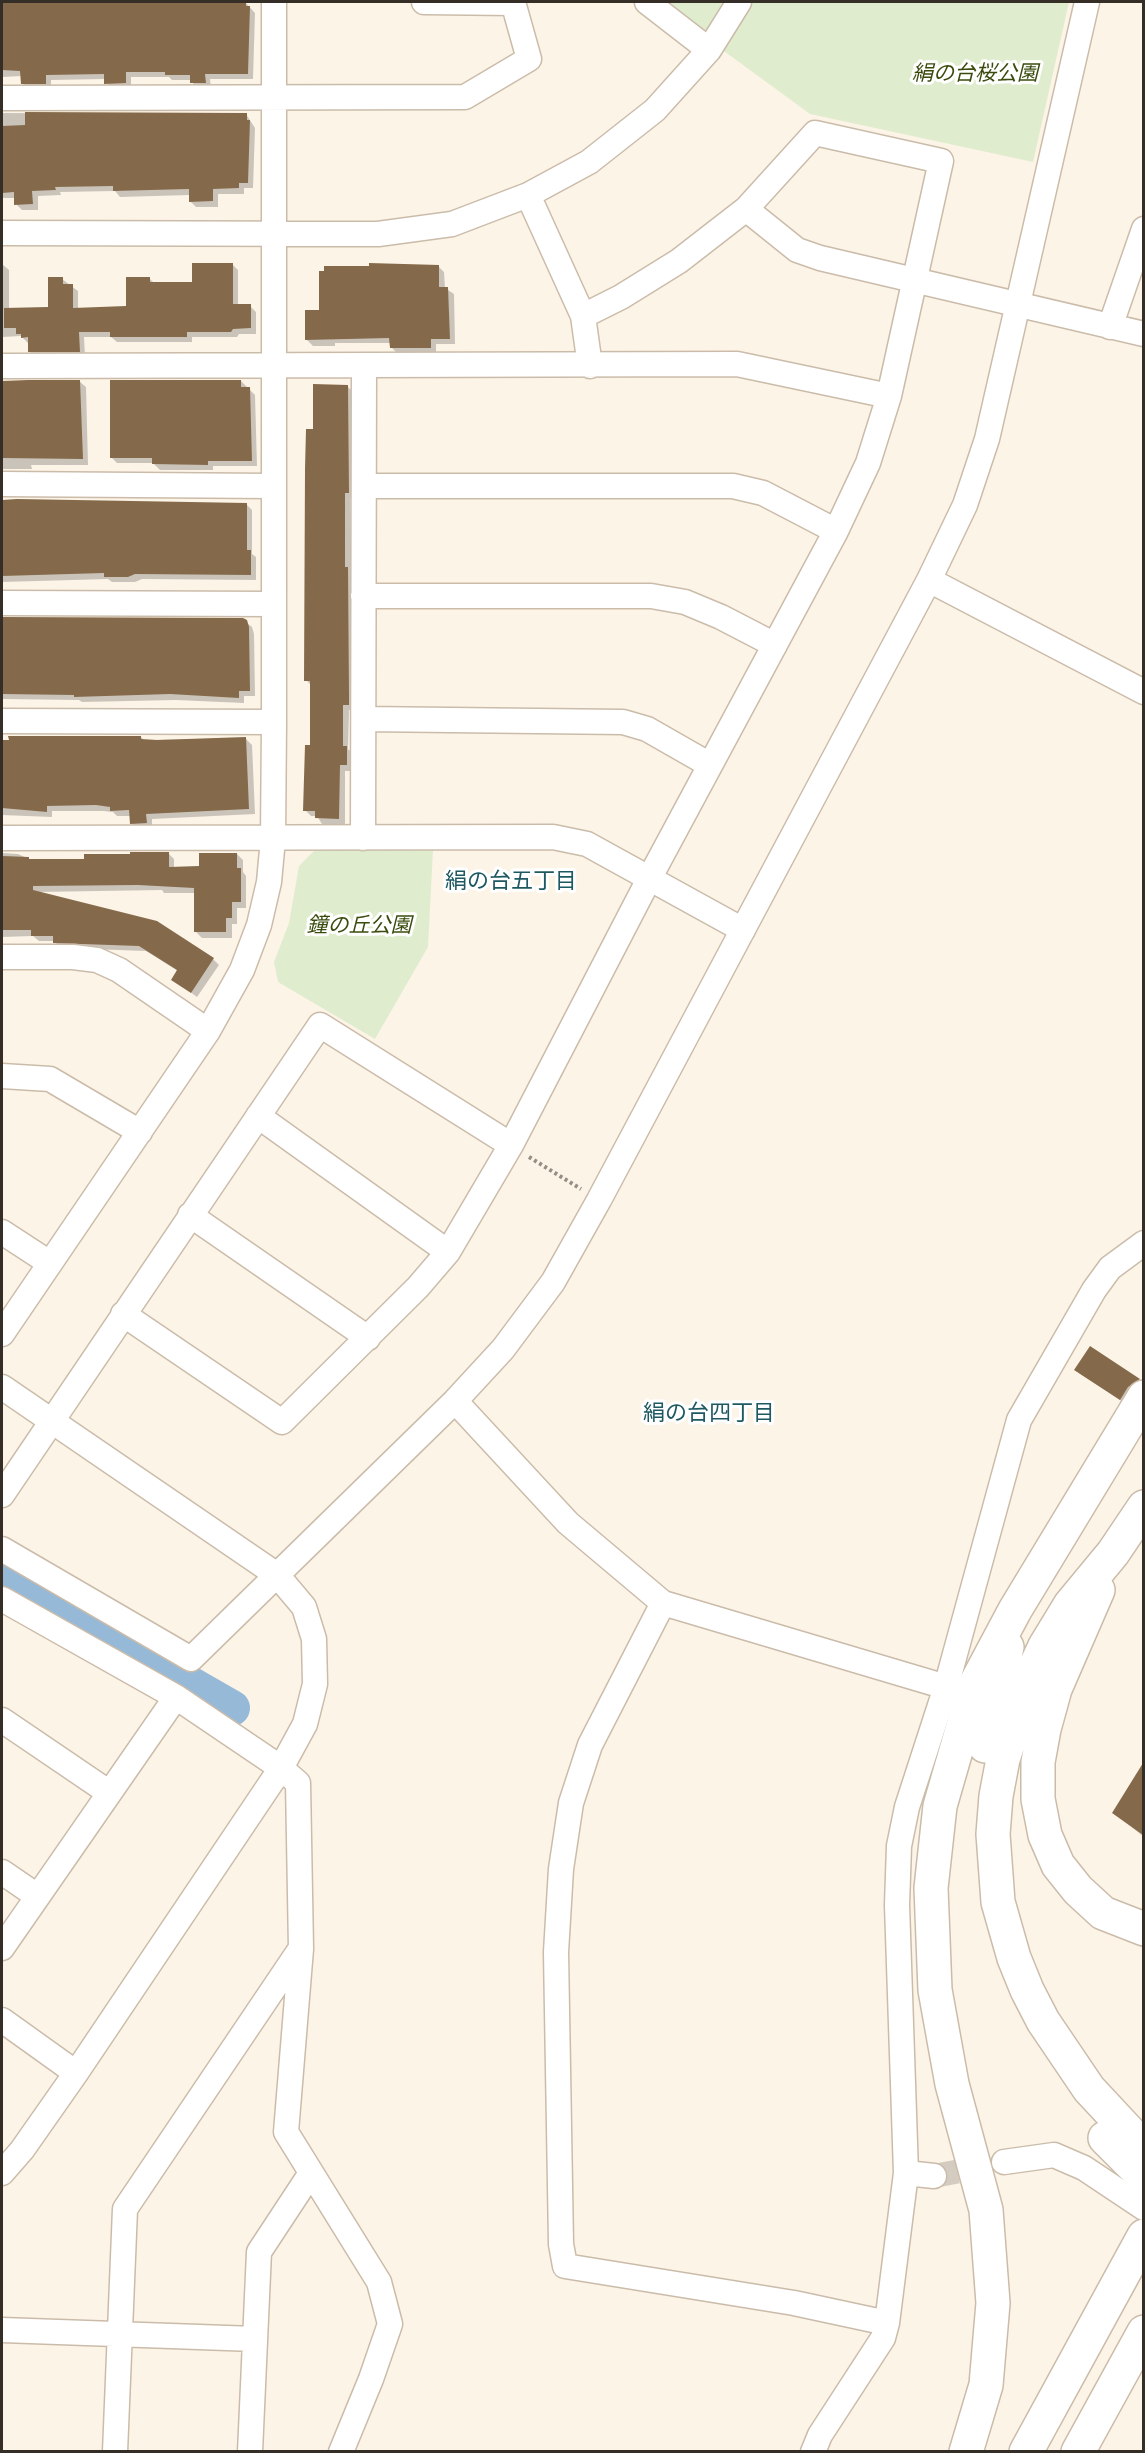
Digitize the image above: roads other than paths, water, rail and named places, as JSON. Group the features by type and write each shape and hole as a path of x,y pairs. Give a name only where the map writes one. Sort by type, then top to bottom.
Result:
{"highway":[{"path":"966,2451 986,2385 993,2303 986,2210 952,2085 935,1990 931,1888 940,1806 951,1761 975,1685 1015,1610 1143,1397"},
{"path":"1143,1507 1113,1552 1070,1605 1045,1646 1029,1680 1003,1759 996,1796 993,1834 998,1902 1014,1958 1027,1990 1048,2029 1089,2089 1143,2148"},
{"path":"1113,1552 1056,1689 1038,1762 1038,1799 1045,1835 1058,1865 1078,1890 1103,1913 1143,1929"},
{"path":"1015,1610 979,1771 973,1817 974,1878 983,1930 1007,1997 1039,2053 1071,2099 1143,2177"},
{"path":"1026,2451 1143,2236"},
{"path":"1078,2451 1143,2332"},
{"path":"1090,2451 1143,2368"}],"street":[{"path":"2,1334 48,1262 140,1132 208,1030 242,970 259,925 269,882 273,839 274,722 273,486 276,366 273,234 274,2"},
{"path":"2,98 465,97 529,59 513,2 424,2"},
{"path":"647,2 710,50"},
{"path":"2,233 378,234 452,224 528,195 589,162 656,110 710,50 739,2"},
{"path":"2,1549 191,1659 455,1401 503,1349 553,1282 599,1200 929,580 965,504 987,439 1020,304 1087,2"},
{"path":"123,1314 282,1422 368,1338 448,1252 511,1145 649,879 836,531 868,463 889,396 941,161 815,133 746,209 679,261 621,297 583,316"},
{"path":"528,195 583,316 590,366"},
{"path":"746,209 797,250 915,282 1020,304 1143,334"},
{"path":"1110,327 1143,229"},
{"path":"2,366 737,364 889,396"},
{"path":"363,838 364,366"},
{"path":"2,484 273,486"},
{"path":"364,486 733,486 763,493 836,531"},
{"path":"929,580 1143,692"},
{"path":"363,596 651,596 685,602 721,617 776,645"},
{"path":"2,603 274,604"},
{"path":"364,719 623,722 647,729 710,765"},
{"path":"2,721 274,722"},
{"path":"2,838 553,837 586,844 743,930"},
{"path":"2,957 73,957 97,960 119,970 208,1030"},
{"path":"2,1495 51,1419 320,1025 511,1145"},
{"path":"2,1076 50,1078 140,1132"},
{"path":"258,1116 448,1252"},
{"path":"190,1215 368,1338"},
{"path":"2,1232 48,1262"},
{"path":"813,2451 820,2435 883,2338 887,2324 906,2173 897,1905 899,1846 907,1807 946,1687 1019,1420 1094,1290 1110,1268 1143,1243"},
{"path":"2,1387 277,1575 304,1607 314,1639 315,1684 305,1724 281,1768 76,2073 22,2150 2,2173"},
{"path":"455,1401 568,1523 663,1603 946,1687"},
{"path":"2,1599 176,1697 281,1768 298,1783 301,1949 286,2132 379,2282 390,2324 371,2379 341,2451"},
{"path":"663,1603 590,1745 571,1803 561,1869 556,1952 561,2244 565,2266 794,2303 887,2324"},
{"path":"2,1948 176,1697"},
{"path":"2,1720 108,1792"},
{"path":"2,1872 37,1896"},
{"path":"114,2451 125,2209 301,1949"},
{"path":"2,2020 76,2073"},
{"path":"1004,2162 1054,2156 1084,2168 1143,2208"},
{"path":"250,2451 259,2252 311,2173"},
{"path":"906,2173 934,2176"},
{"path":"2,2330 255,2339"}],"waterway":[{"path":"2,1578 68,1609 150,1661 232,1708"}],"tunnel":[{"path":"934,2176 991,2165"}],"district":[{"name":"絹の台五丁目","path":"511,882"},
{"name":"絹の台四丁目","path":"709,1414"}],"park label":[{"name":"絹の台桜公園","path":"975,74"},
{"name":"鐘の丘公園","path":"359,926"}]}
